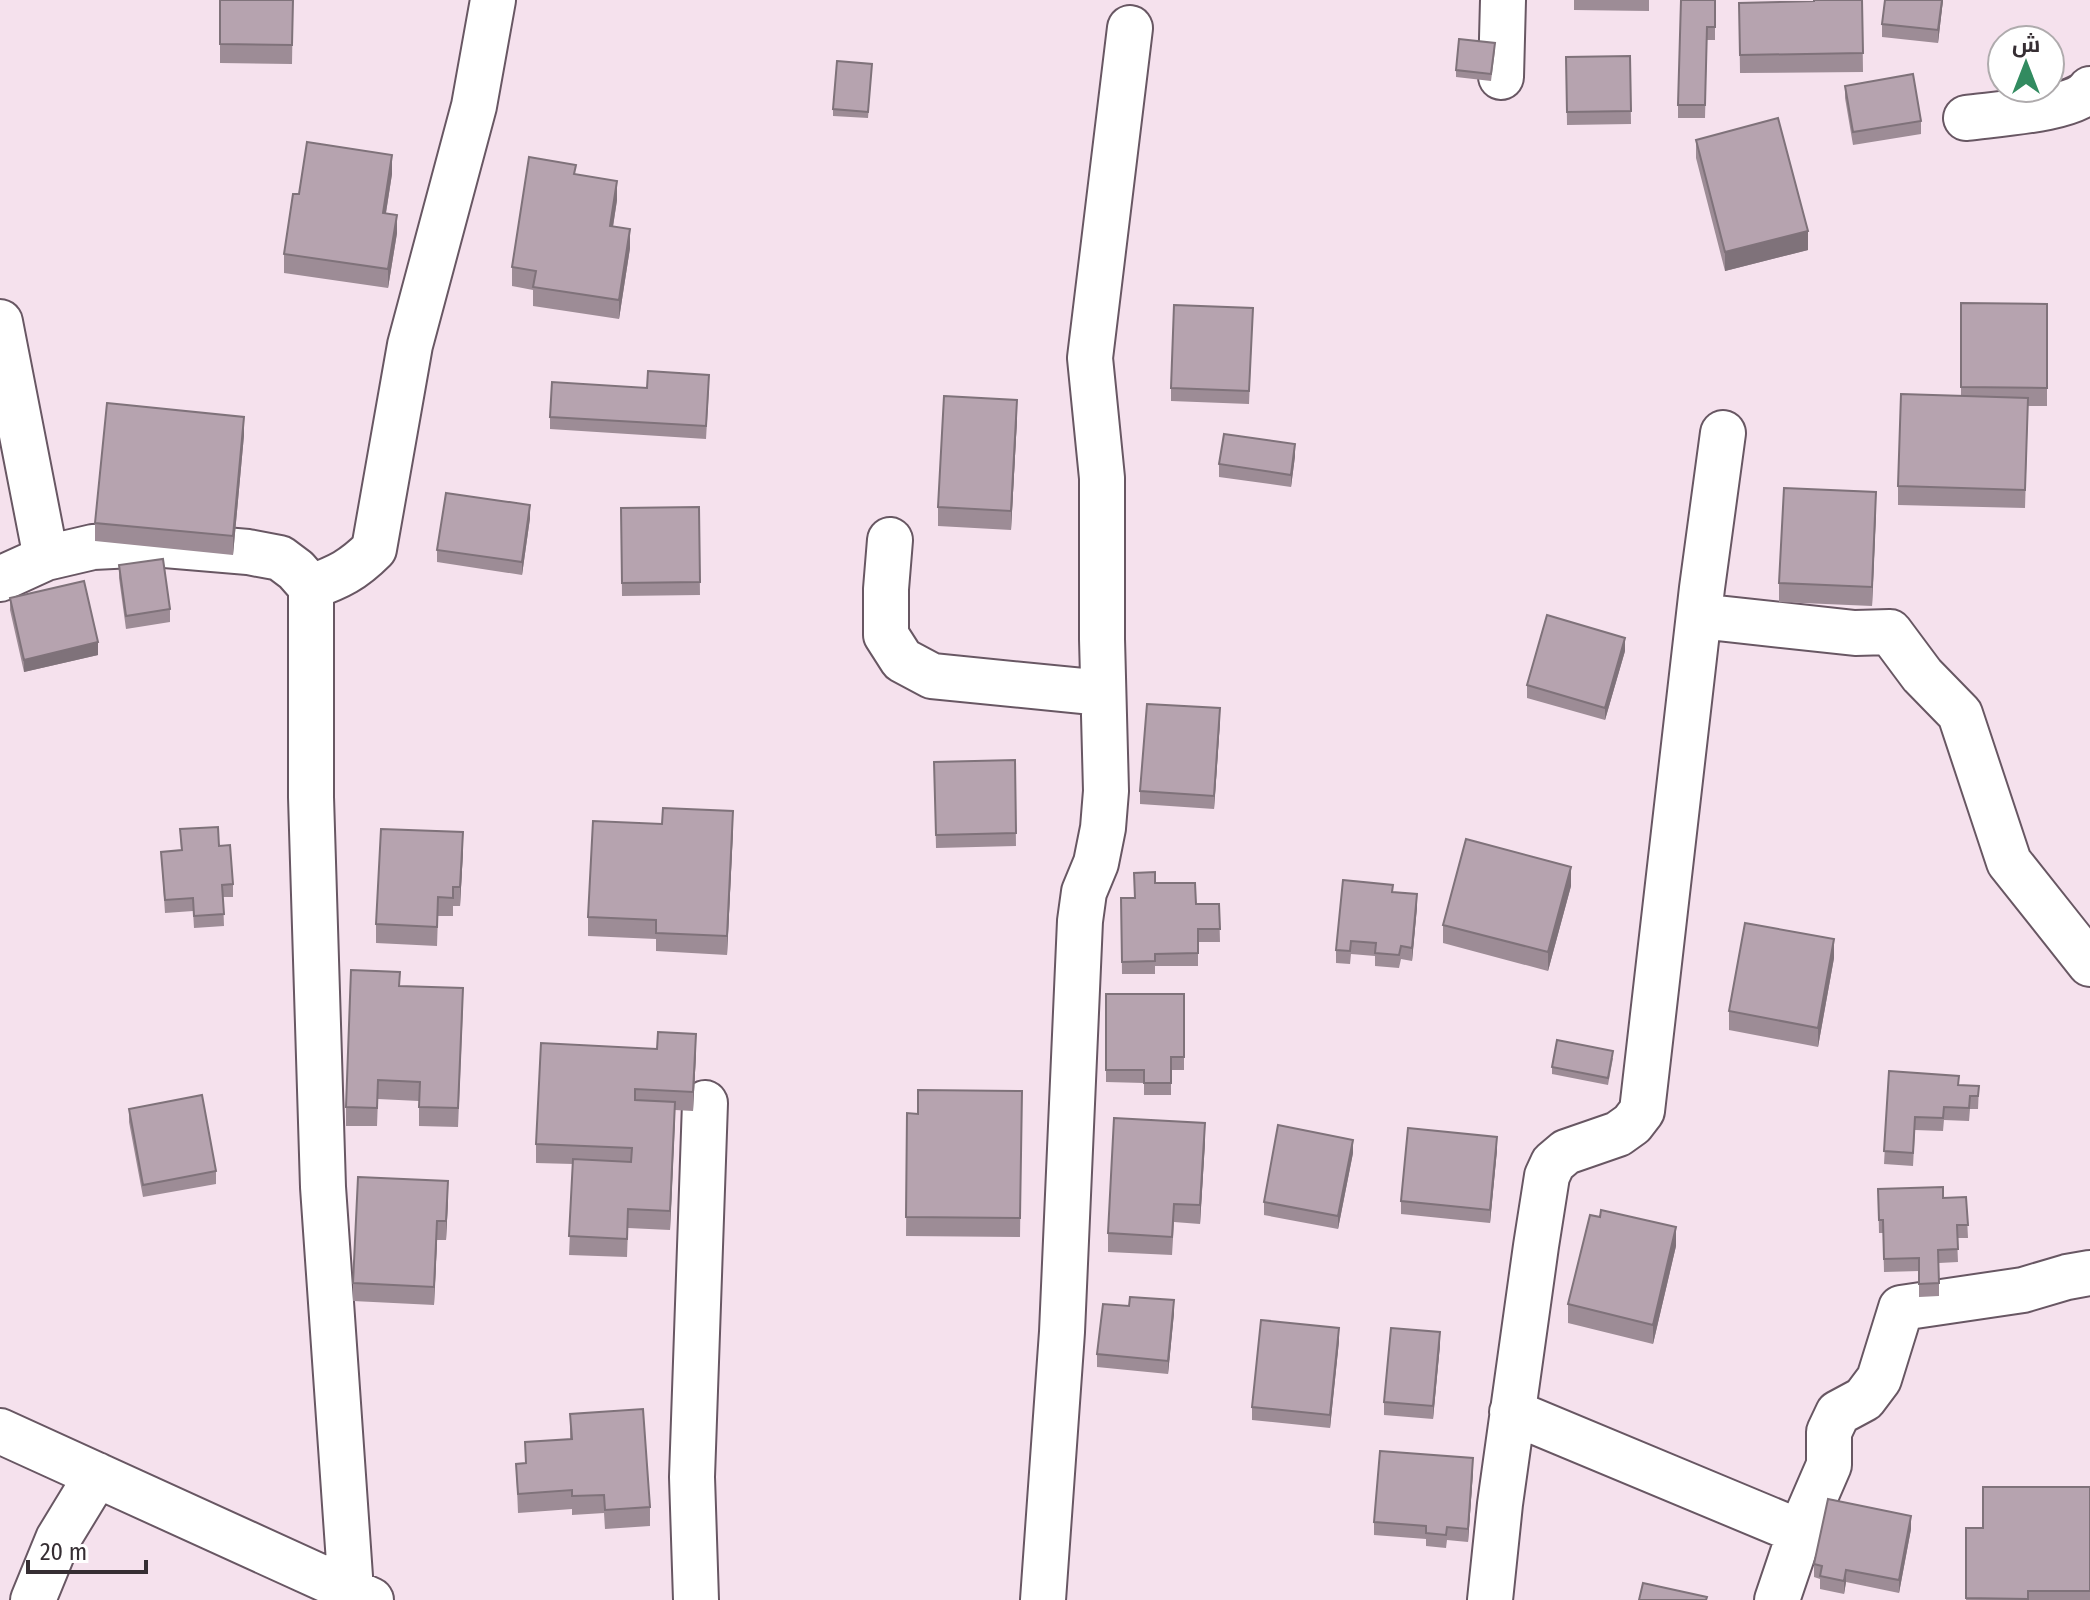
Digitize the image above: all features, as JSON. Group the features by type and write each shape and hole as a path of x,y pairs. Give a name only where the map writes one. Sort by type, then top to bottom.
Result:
{"street":[{"path":"311,587 337,578 359,564 374,549 410,345 474,106 493,0"},
{"path":"1501,77 1503,0"},
{"path":"1043,1600 1062,1332 1080,921 1084,892 1096,863 1103,828 1106,791 1102,478 1090,358 1130,28"},
{"path":"1966,118 2064,104 2088,93 2090,89"},
{"path":"0,322 46,558"},
{"path":"1490,1600 1512,1412 1547,1176 1553,1163 1566,1152 1618,1134 1632,1124 1642,1111 1723,433"},
{"path":"890,540 886,635 902,660 932,676 1103,693"},
{"path":"0,579 46,558 93,547 153,544 248,552 280,558 311,587 311,797 323,1187 361,1596 0,1431"},
{"path":"1699,616 1855,633 1890,632 1922,675 1960,714 2009,862 2090,964"},
{"path":"696,1600 692,1477 705,1103"},
{"path":"1777,1600 1800,1532 1829,1465 1829,1432 1838,1413 1864,1399 1879,1379 1901,1308 2023,1290 2090,1273"},
{"path":"1512,1412 1800,1532"},
{"path":"33,1600 58,1539 97,1475"}],"building":[{"path":"220,0 293,0 292,45 220,44"},
{"path":"1681,0 1715,0 1715,27 1707,27 1705,105 1678,105"},
{"path":"1862,0 1863,53 1740,55 1739,3"},
{"path":"1885,0 1942,0 1938,30 1882,24"},
{"path":"1459,39 1495,43 1491,74 1456,70"},
{"path":"1630,56 1631,111 1567,112 1566,57"},
{"path":"837,61 872,64 868,112 833,109"},
{"path":"1913,74 1921,121 1853,132 1845,86"},
{"path":"1778,118 1808,231 1725,252 1696,140"},
{"path":"307,142 392,155 383,213 397,215 388,269 284,254 293,194 299,194"},
{"path":"529,157 576,165 574,174 617,181 610,226 630,229 619,300 533,287 536,271 512,267"},
{"path":"1961,303 2047,304 2047,388 1961,387"},
{"path":"1174,305 1253,308 1249,391 1171,388"},
{"path":"648,371 709,375 706,426 550,417 552,382 647,388"},
{"path":"1901,394 2028,398 2025,490 1898,486"},
{"path":"944,396 1017,400 1011,511 938,507"},
{"path":"107,403 244,417 233,536 95,523"},
{"path":"1224,434 1295,444 1291,475 1219,464"},
{"path":"1784,488 1876,492 1872,587 1779,583"},
{"path":"446,493 530,505 522,562 437,550"},
{"path":"699,507 700,582 622,583 621,508"},
{"path":"163,559 170,609 126,616 119,565"},
{"path":"84,581 98,642 24,660 10,598"},
{"path":"1547,615 1625,638 1605,708 1527,685"},
{"path":"1147,704 1220,708 1214,796 1140,791"},
{"path":"1015,760 1016,833 936,835 934,762"},
{"path":"663,808 733,811 727,936 656,933 656,920 588,917 593,821 662,824"},
{"path":"218,827 219,846 230,845 233,884 222,885 224,914 194,916 193,898 165,900 161,852 182,850 180,829"},
{"path":"381,829 463,832 460,887 453,887 453,898 438,897 437,927 376,924"},
{"path":"1466,839 1571,867 1548,952 1443,925"},
{"path":"1155,872 1155,883 1195,883 1196,904 1219,904 1220,929 1198,929 1198,953 1155,954 1155,961 1122,962 1121,898 1135,898 1134,873"},
{"path":"1343,880 1393,885 1392,892 1417,894 1412,948 1401,946 1399,955 1375,953 1376,943 1351,941 1350,951 1336,950"},
{"path":"1745,923 1834,939 1818,1028 1729,1011"},
{"path":"351,970 400,972 399,986 463,988 458,1108 419,1107 420,1082 378,1080 377,1108 346,1107"},
{"path":"1106,994 1184,994 1184,1057 1171,1057 1171,1083 1144,1083 1144,1070 1106,1070"},
{"path":"658,1032 696,1034 693,1092 635,1089 635,1100 675,1102 670,1211 628,1209 627,1239 569,1236 573,1159 631,1162 632,1148 536,1144 541,1043 657,1049"},
{"path":"1557,1040 1613,1051 1608,1078 1552,1067"},
{"path":"1889,1071 1959,1076 1958,1085 1979,1086 1978,1096 1970,1096 1969,1108 1944,1107 1943,1118 1915,1117 1913,1153 1884,1151"},
{"path":"918,1090 1022,1091 1020,1218 906,1217 907,1113 918,1114"},
{"path":"202,1095 216,1171 143,1185 129,1109"},
{"path":"1114,1118 1205,1123 1200,1205 1174,1204 1172,1237 1108,1233"},
{"path":"1278,1125 1353,1140 1338,1216 1264,1202"},
{"path":"1408,1128 1497,1137 1490,1210 1401,1201"},
{"path":"358,1177 448,1181 446,1221 437,1221 434,1287 353,1283"},
{"path":"1943,1187 1943,1198 1966,1197 1968,1225 1957,1225 1958,1249 1938,1250 1939,1283 1919,1284 1919,1258 1884,1259 1878,1189"},
{"path":"1601,1210 1676,1227 1653,1325 1568,1304 1590,1215 1600,1217"},
{"path":"1130,1297 1174,1300 1168,1361 1097,1354 1103,1304 1129,1306"},
{"path":"1261,1320 1339,1328 1330,1415 1252,1407"},
{"path":"1391,1328 1440,1332 1433,1406 1384,1402"},
{"path":"643,1409 650,1507 605,1510 604,1495 572,1496 572,1490 518,1494 516,1464 526,1463 525,1442 572,1439 570,1414"},
{"path":"1380,1451 1473,1458 1468,1529 1447,1527 1446,1535 1426,1533 1426,1526 1374,1522"},
{"path":"1983,1487 2090,1487 2090,1591 2028,1591 2028,1599 1966,1598 1966,1528 1983,1528"},
{"path":"1828,1499 1911,1516 1899,1580 1846,1570 1844,1581 1820,1576 1822,1566 1814,1564"},
{"path":"1643,1583 1707,1597 1706,1600 1639,1600"}]}
